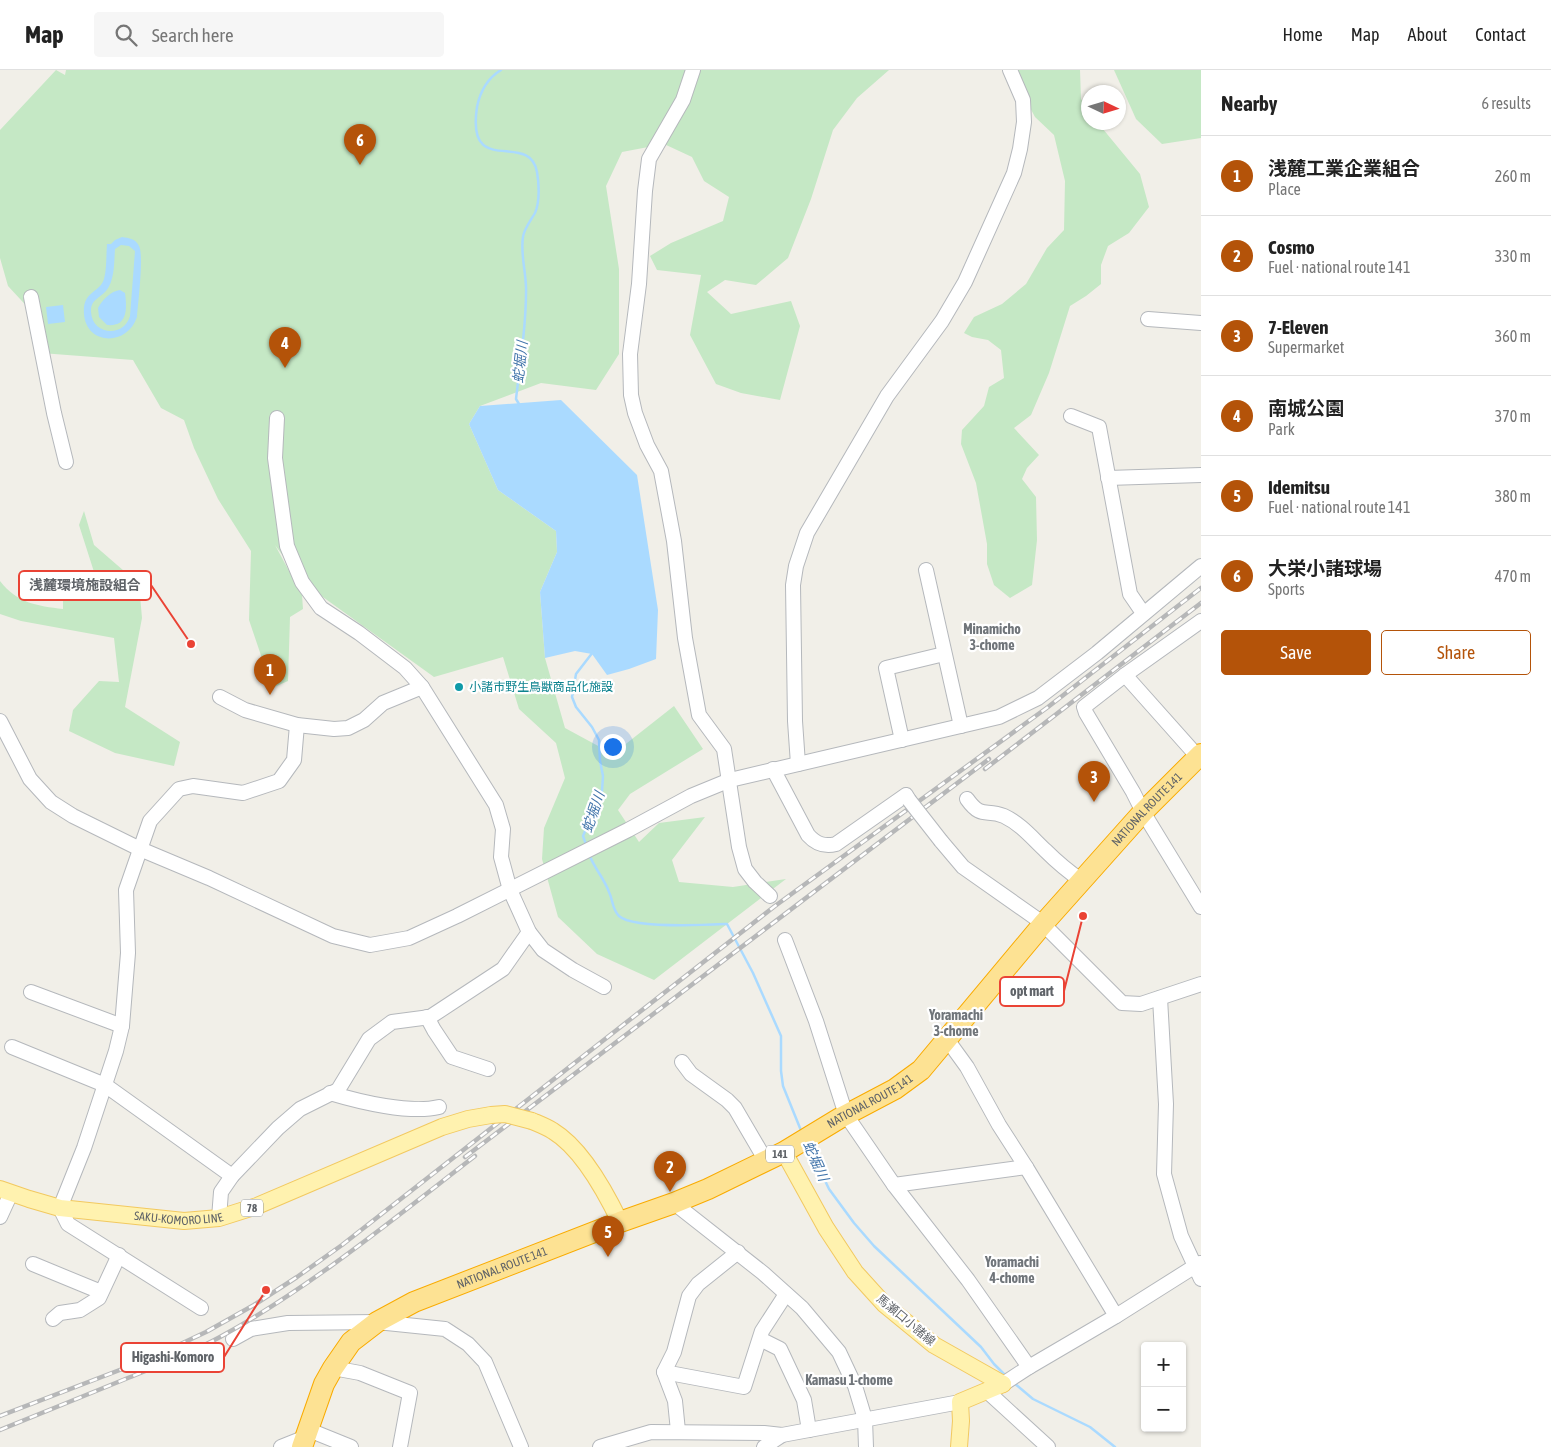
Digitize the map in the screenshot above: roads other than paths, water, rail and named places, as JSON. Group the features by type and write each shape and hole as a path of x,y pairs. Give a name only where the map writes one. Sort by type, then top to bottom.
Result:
{"highway":[{"name":"NATIONAL ROUTE 141","path":"306,1438 324,1384 333,1368 350,1342 377,1322 414,1302 708,1189 784,1152 846,1115 895,1089 921,1070 1043,924 1142,812 1199,755"}],"main road":[{"name":"SAKU-KOMORO LINE","path":"6,1191 60,1208 184,1221 219,1218 257,1206 442,1127 468,1119 505,1114 532,1121 555,1132 586,1164 620,1222"},
{"name":"馬瀬口小諸線","path":"784,1152 826,1228 855,1272 884,1304 934,1345 1003,1384"},
{"path":"959,1447 960,1402 988,1392 1003,1384"}],"street":[{"path":"693,70 683,100 649,159 639,284 630,354 631,395 635,413 647,445 661,471 674,541 685,638 699,715 724,749 739,847 745,869 770,896"},
{"path":"798,764 795,721 793,585 796,566 807,533 887,396 942,321 965,282 1010,182 1020,149 1024,122 1023,100 1010,70"},
{"path":"30,297 66,462"},
{"path":"1148,319 1201,323"},
{"path":"1071,416 1099,427 1130,594 1144,613"},
{"path":"277,418 275,458 287,546 302,582 321,608 359,633 405,668 422,687 496,805 503,829 501,857 510,890 529,932 543,950 573,970 604,987"},
{"path":"1108,478 1201,475"},
{"path":"0,724 30,780 51,802 73,816 140,849 209,878 333,936 370,945 409,938 458,916 691,796 730,780 999,717 1038,698 1097,653 1201,566"},
{"path":"926,570 961,726"},
{"path":"1201,621 1125,675 1084,707 1133,792 1142,812 1201,907"},
{"path":"902,740 886,668 944,654"},
{"path":"1125,675 1199,755"},
{"path":"220,697 245,710 297,725 334,729 348,728 364,720 383,703 422,687"},
{"path":"201,1308 68,1224 60,1208 84,1148 116,1052 122,1026 128,953 126,890 150,821 179,789 193,786 243,793 279,781 294,760 297,725"},
{"path":"773,769 808,835 818,843 830,846 904,800 962,867 1043,924 1122,1003 1141,1004 1201,984"},
{"path":"967,799 974,808 983,813 1003,816 1028,833 1064,868 1082,881"},
{"path":"219,1218 221,1192 232,1176 278,1128 300,1109 338,1090 369,1039 392,1022 430,1017 503,969 529,932"},
{"path":"785,940 816,1021 846,1115 894,1185 968,1280 1029,1367"},
{"path":"31,992 122,1026"},
{"path":"1003,1384 1029,1367 1199,1269 1181,1236 1164,1174 1166,1104 1160,998"},
{"path":"428,1017 434,1030 452,1057 488,1069"},
{"path":"946,1038 967,1068 999,1125 1116,1316"},
{"path":"12,1047 105,1085 232,1176"},
{"path":"682,1062 690,1074 727,1100 734,1108 766,1161"},
{"path":"330,1094 365,1103 427,1110 439,1107"},
{"path":"894,1185 1026,1167"},
{"path":"0,1217 6,1191"},
{"path":"674,1203 738,1252 802,1308 839,1352 855,1386 865,1419 866,1447"},
{"path":"678,1432 675,1401 664,1372 674,1352 689,1296 698,1284 738,1252"},
{"path":"53,1319 60,1313 80,1310 98,1298 119,1255"},
{"path":"33,1264 101,1292"},
{"path":"664,1372 744,1387 762,1332 786,1294"},
{"path":"233,1339 251,1330 288,1323 377,1322 445,1329 468,1344 485,1362 521,1447"},
{"path":"760,1339 780,1349 804,1400 809,1430"},
{"path":"333,1368 360,1373 410,1393 400,1447"},
{"path":"988,1392 1048,1447"},
{"path":"764,1447 809,1430 960,1402"},
{"path":"600,1447 651,1432 767,1433 782,1441"},
{"path":"280,1447 306,1438 351,1447"}],"water":[{"path":"125,237 132,239 138,244 141,259 140,280 137,317 132,327 125,334 108,338 92,332 86,324 84,306 88,297 102,284 106,270 107,244 111,244 115,240","holes":["121,245 129,246 135,251 130,316 122,328 109,331 102,329 93,320 91,308 109,287 114,271 115,249"]},
{"path":"120,290 125,293 125,315 119,323 107,325 99,317 98,308 107,296"},
{"path":"63,305 65,322 48,324 46,307"},
{"path":"561,400 637,475 658,610 656,659 607,675 592,654 575,651 545,658 540,592 557,552 556,531 498,490 469,424 480,406"}],"waterway":[{"name":"蛇堀川","path":"501,70 488,81 480,96 477,107 476,129 481,142 489,148 523,154 532,160 537,172 539,187 537,209 525,231 522,244 526,306 516,399 519,404"},
{"name":"蛇堀川","path":"587,847 583,836 602,791 603,776 599,740 592,727 576,707 572,697 576,674 593,652"},
{"name":"蛇堀川","path":"589,854 607,887 619,916 627,920 654,925 727,924 753,973 781,1036 783,1086 802,1133"},
{"name":"蛇堀川","path":"809,1147 829,1189 854,1223 874,1246 981,1347 1006,1376"},
{"name":"蛇堀川","path":"1014,1383 1033,1399 1090,1427 1115,1447"}],"railway":[{"path":"0,1416 151,1358 206,1332 254,1305 297,1277 342,1245 775,906 1048,707 1201,588"},
{"path":"985,769 1201,603"},
{"path":"465,1157 989,759"},
{"path":"0,1430 172,1360 220,1337 287,1297 319,1275 475,1156"}],"place":[{"name":"大栄小諸球場","path":"360,165"},
{"name":"南城公園","path":"285,368"},
{"name":"浅麓環境施設組合","path":"191,644"},
{"name":"小諸市野生鳥獣商品化施設","path":"459,687"},
{"name":"浅麓工業企業組合","path":"270,695"},
{"name":"7-Eleven","path":"1094,802"},
{"name":"opt mart","path":"1083,916"},
{"name":"Cosmo","path":"670,1192"},
{"name":"Idemitsu","path":"608,1257"},
{"name":"Higashi-Komoro","path":"266,1290"}],"district":[{"name":"Minamicho 3-chome","path":"992,638"},
{"name":"Yoramachi 3-chome","path":"956,1024"},
{"name":"Yoramachi 4-chome","path":"1012,1270"},
{"name":"Kamasu 1-chome","path":"849,1380"}]}
